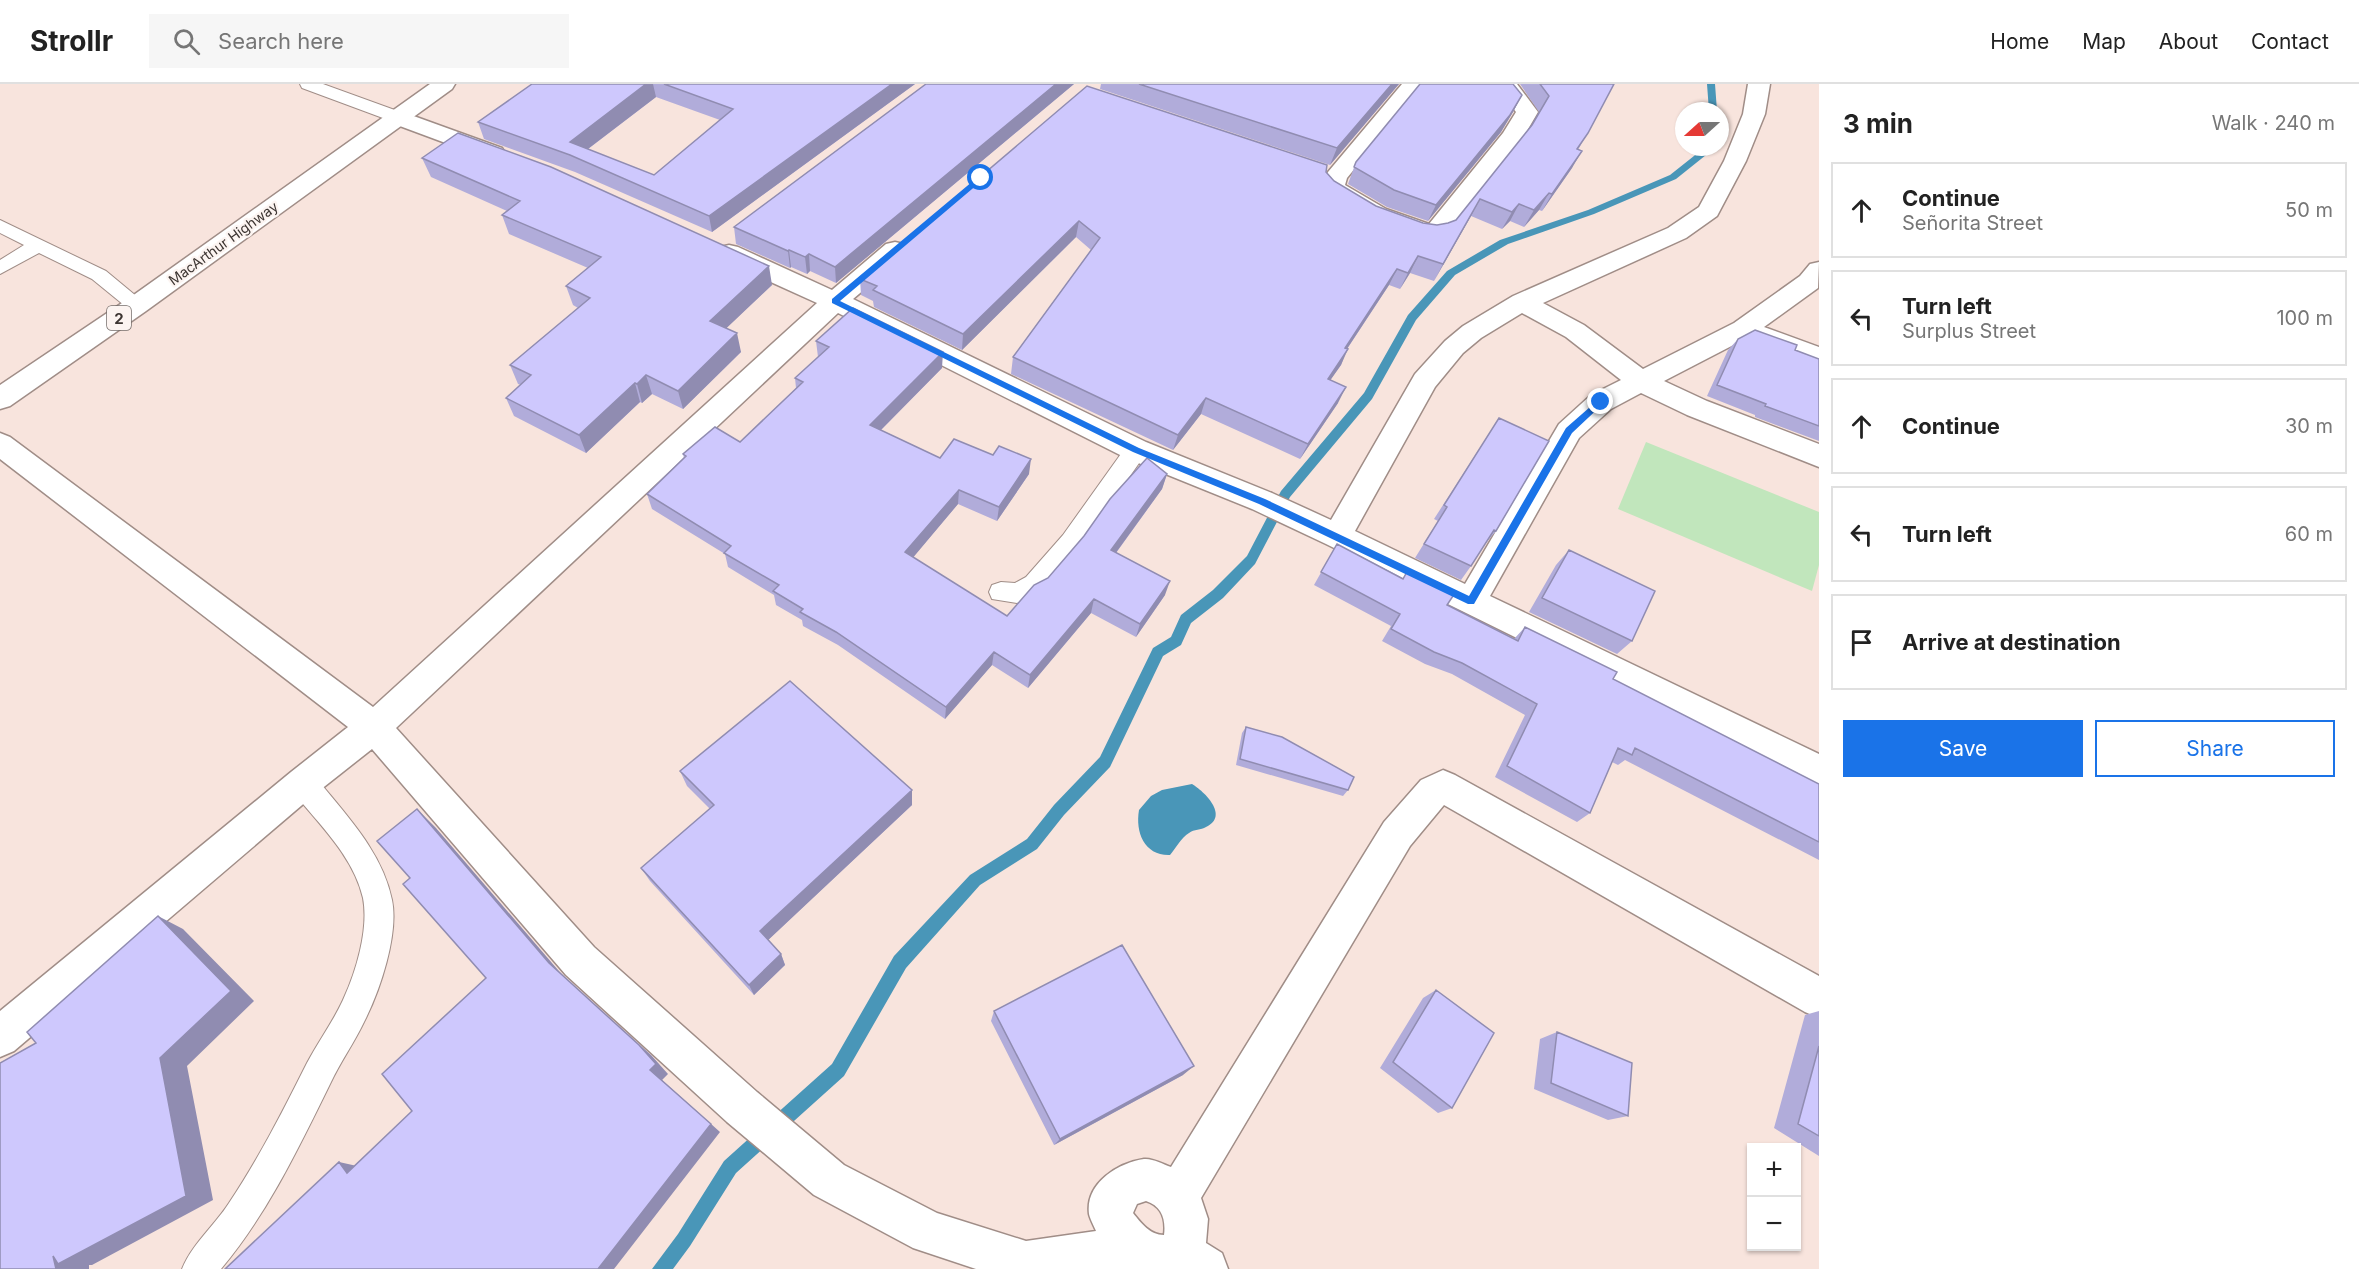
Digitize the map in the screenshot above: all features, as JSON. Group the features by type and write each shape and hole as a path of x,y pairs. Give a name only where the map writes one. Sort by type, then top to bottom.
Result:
{"main road":[{"name":"MacArthur Highway","path":"0,399 137,305 444,84"},
{"path":"1413,84 1336,177 1334,187 1340,196 1356,204 1423,231 1437,230 1513,136 1527,112 1505,84"},
{"path":"1327,531 1425,381 1454,347 1472,332 1522,303 1677,232 1708,211 1735,161 1754,114 1760,84"},
{"path":"397,117 521,163"},
{"path":"1314,170 1336,177"},
{"path":"717,240 1136,450 1262,501 1327,531 1819,771"},
{"path":"0,1037 303,783 374,727 835,301 908,240"},
{"path":"1471,601 1569,431 1601,402 1743,329 1809,282 1819,271"},
{"path":"1522,303 1575,331 1642,382 1697,408 1819,456"},
{"path":"1743,329 1819,357"},
{"path":"0,444 374,727 580,961 742,1107 830,1180 929,1232 1026,1263 1163,1261 1188,1234 1186,1215 1177,1197 1163,1185 1146,1180 1129,1183 1117,1194 1111,1212 1112,1231 1163,1261"},
{"path":"1177,1197 1397,834 1432,791 1443,786 1819,998"}],"lane":[{"path":"308,84 397,117"},
{"path":"0,226 99,275 137,305"},
{"path":"0,268 39,244"},
{"path":"1001,592 1017,593 1035,584 1071,542 1136,450"},
{"path":"199,1269 218,1248 263,1184 335,1040 359,1002 377,931 378,898 362,860 303,783"}],"green space":[{"path":"1646,442 1819,512 1819,565 1812,591 1618,509"}],"water":[{"path":"1192,784 1208,798 1216,817 1204,828 1186,835 1170,855 1154,852 1140,835 1139,810 1151,796 1162,790"}],"building":[{"path":"532,84 646,84 570,142 654,175 733,109 664,84 892,84 709,216 570,155 478,122"},
{"path":"926,84 1056,84 835,267 809,254 805,257 788,251 734,227"},
{"path":"1139,84 1392,84 1337,148"},
{"path":"1420,84 1513,84 1522,95 1510,115 1436,205 1394,190 1354,167"},
{"path":"1540,84 1614,84 1577,149 1582,151 1552,194 1549,193 1534,210 1519,204 1512,212 1480,199 1443,264 1418,256 1408,273 1397,269 1345,348 1348,349 1328,379 1346,387 1308,444 1206,398 1178,435 1013,357 1100,238 1079,221 963,334 873,290 877,286 860,279 1087,86 1327,165 1326,172 1334,181 1376,206 1423,223 1437,225 1456,220 1532,125 1549,96"},
{"path":"458,133 551,167 769,266 710,321 737,333 678,391 646,375 579,435 506,398 531,375 510,365 590,298 566,286 601,257 502,215 520,201 422,158"},
{"path":"853,308 943,352 870,425 940,458 954,439 993,455 999,446 1031,459 999,507 959,490 905,552 1007,616 1034,585 1048,578 1084,536 1110,499 1147,458 1167,474 1111,550 1170,581 1140,624 1094,599 1030,675 994,652 946,707 836,632 800,612 803,609 773,591 779,585 724,553 731,546 647,494 686,456 683,454 715,427 740,442 803,382 795,378 829,347 816,341"},
{"path":"1755,330 1797,345 1795,350 1819,359 1819,426 1717,385 1738,339"},
{"path":"1499,418 1549,441 1496,531 1494,530 1471,566 1424,544 1447,507 1444,505"},
{"path":"1337,544 1403,579 1408,570 1455,593 1447,605 1518,641 1525,627 1617,672 1613,679 1819,784 1819,842 1635,748 1632,755 1618,748 1590,813 1507,766 1537,704 1462,663 1434,652 1391,629 1400,614 1321,572"},
{"path":"1569,550 1655,591 1632,641 1542,598"},
{"path":"790,681 912,790 760,931 781,954 749,985 641,868 714,805 680,771"},
{"path":"1246,727 1282,737 1354,777 1348,790 1240,759"},
{"path":"417,809 549,963 639,1045 656,1064 650,1070 711,1124 598,1269 225,1269 339,1162 347,1173 412,1111 382,1074 486,978 403,884 410,878 377,841"},
{"path":"158,916 231,991 160,1058 186,1196 58,1264 53,1256 56,1269 0,1269 0,1063 36,1043 27,1032"},
{"path":"1122,945 1194,1066 1060,1139 994,1011"},
{"path":"1436,990 1494,1033 1452,1108 1393,1062"},
{"path":"1557,1032 1632,1063 1628,1116 1551,1083"},
{"path":"1819,1046 1819,1136 1798,1124"}],"waterway":[{"path":"1711,84 1712,102"},
{"path":"661,1269 684,1240 730,1167 838,1070 900,962 975,880 1032,844 1059,810 1105,762 1158,652 1176,641 1186,619 1218,594 1251,560 1285,494 1368,396 1412,318 1451,273 1504,242 1591,212 1673,177 1699,156"}],"route":[{"path":"981,178 835,301 1136,450 1262,501 1471,601 1569,431 1601,402"}]}
